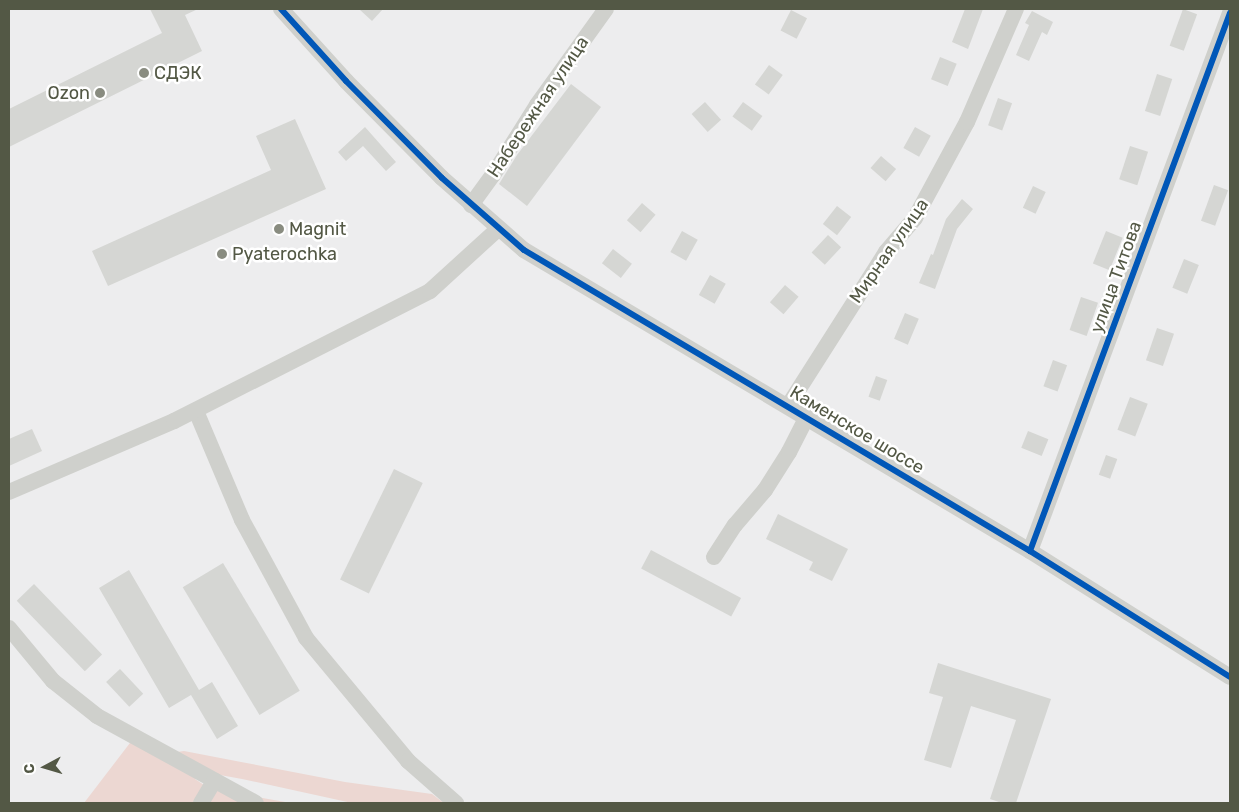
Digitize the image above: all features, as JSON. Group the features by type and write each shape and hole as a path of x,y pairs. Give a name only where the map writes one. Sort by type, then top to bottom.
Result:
{"street":[{"name":"Каменское шоссе","path":"281,9 346,81 471,205 532,255 1030,551 1230,677"},
{"name":"Набережная улица","path":"471,205 493,175 537,105 606,9"},
{"name":"Мирная улица","path":"788,406 886,252 915,218 967,122 1016,9"},
{"name":"улица Титова","path":"1030,551 1230,14"},
{"path":"9,492 196,411 430,291 499,228"},
{"path":"196,411 242,520 306,638 408,761 456,803"},
{"path":"714,557 735,525 765,490 789,452 807,417"},
{"path":"9,628 53,681 97,716 256,803"},
{"path":"201,803 214,781"}],"shaded area":[{"path":"133,739 157,755 184,751 345,782 432,794 444,803 352,803 198,771 195,779 210,789 291,803 84,803"}],"building":[{"path":"150,9 198,9 185,15 202,51 9,147 9,109 162,33"},
{"path":"359,9 383,9 372,21"},
{"path":"965,9 983,9 968,49 952,42"},
{"path":"1183,9 1197,14 1184,51 1170,46"},
{"path":"791,10 807,18 797,39 781,30"},
{"path":"1032,11 1053,22 1047,35 1042,32 1029,61 1016,55 1029,25 1025,23"},
{"path":"940,57 957,64 948,86 931,79"},
{"path":"769,65 783,75 769,94 755,84"},
{"path":"1157,74 1172,79 1160,116 1145,111"},
{"path":"571,84 601,107 527,206 499,184 517,155"},
{"path":"998,98 1012,103 1002,130 988,125"},
{"path":"705,102 721,120 708,132 692,114"},
{"path":"743,102 762,116 752,131 732,117"},
{"path":"295,119 326,189 108,286 92,251 271,170 256,136"},
{"path":"365,127 396,162 386,171 363,146 346,161 338,152"},
{"path":"915,127 931,136 919,157 903,148"},
{"path":"1130,146 1148,152 1137,185 1119,179"},
{"path":"881,156 896,169 886,181 871,168"},
{"path":"1214,185 1228,190 1215,226 1201,221"},
{"path":"1033,186 1046,192 1036,214 1023,208"},
{"path":"962,199 973,209 957,229 935,289 919,283 931,254 933,255 946,219"},
{"path":"642,203 656,215 640,232 627,220"},
{"path":"837,206 851,217 837,235 823,224"},
{"path":"682,231 698,240 686,261 670,252"},
{"path":"1106,231 1123,238 1110,270 1093,263"},
{"path":"828,235 841,247 825,265 812,253"},
{"path":"613,249 632,264 621,278 602,263"},
{"path":"1184,259 1199,265 1187,294 1172,288"},
{"path":"710,275 726,284 715,304 699,295"},
{"path":"785,285 799,297 783,314 770,302"},
{"path":"1081,297 1098,303 1087,336 1070,330"},
{"path":"905,313 919,319 908,345 894,339"},
{"path":"1157,328 1174,334 1163,366 1146,360"},
{"path":"1053,360 1067,365 1058,391 1043,386"},
{"path":"876,376 887,380 880,401 868,397"},
{"path":"1130,397 1148,404 1135,436 1117,430"},
{"path":"32,429 42,451 9,466 9,439"},
{"path":"1028,431 1048,439 1042,456 1021,448"},
{"path":"1106,455 1117,459 1110,479 1099,475"},
{"path":"394,469 423,483 369,594 340,580"},
{"path":"778,514 848,549 832,581 809,570 813,562 766,539"},
{"path":"651,550 741,598 731,616 641,569"},
{"path":"223,563 300,691 259,715 183,587"},
{"path":"129,570 199,690 212,682 238,726 217,739 191,695 169,708 99,588"},
{"path":"34,584 102,654 85,671 17,601"},
{"path":"938,663 1051,699 1016,803 1002,803 990,799 1016,720 971,706 951,768 924,760 943,697 929,693"},
{"path":"120,669 143,694 129,707 106,682"}],"cycle path":[{"path":"281,9 346,81 442,178 524,250 1030,551 1230,677"},
{"path":"1030,551 1230,13"}],"place":[{"name":"СДЭК","path":"144,73"},
{"name":"Ozon","path":"100,93"},
{"name":"Magnit","path":"279,229"},
{"name":"Pyaterochka","path":"222,254"}]}
